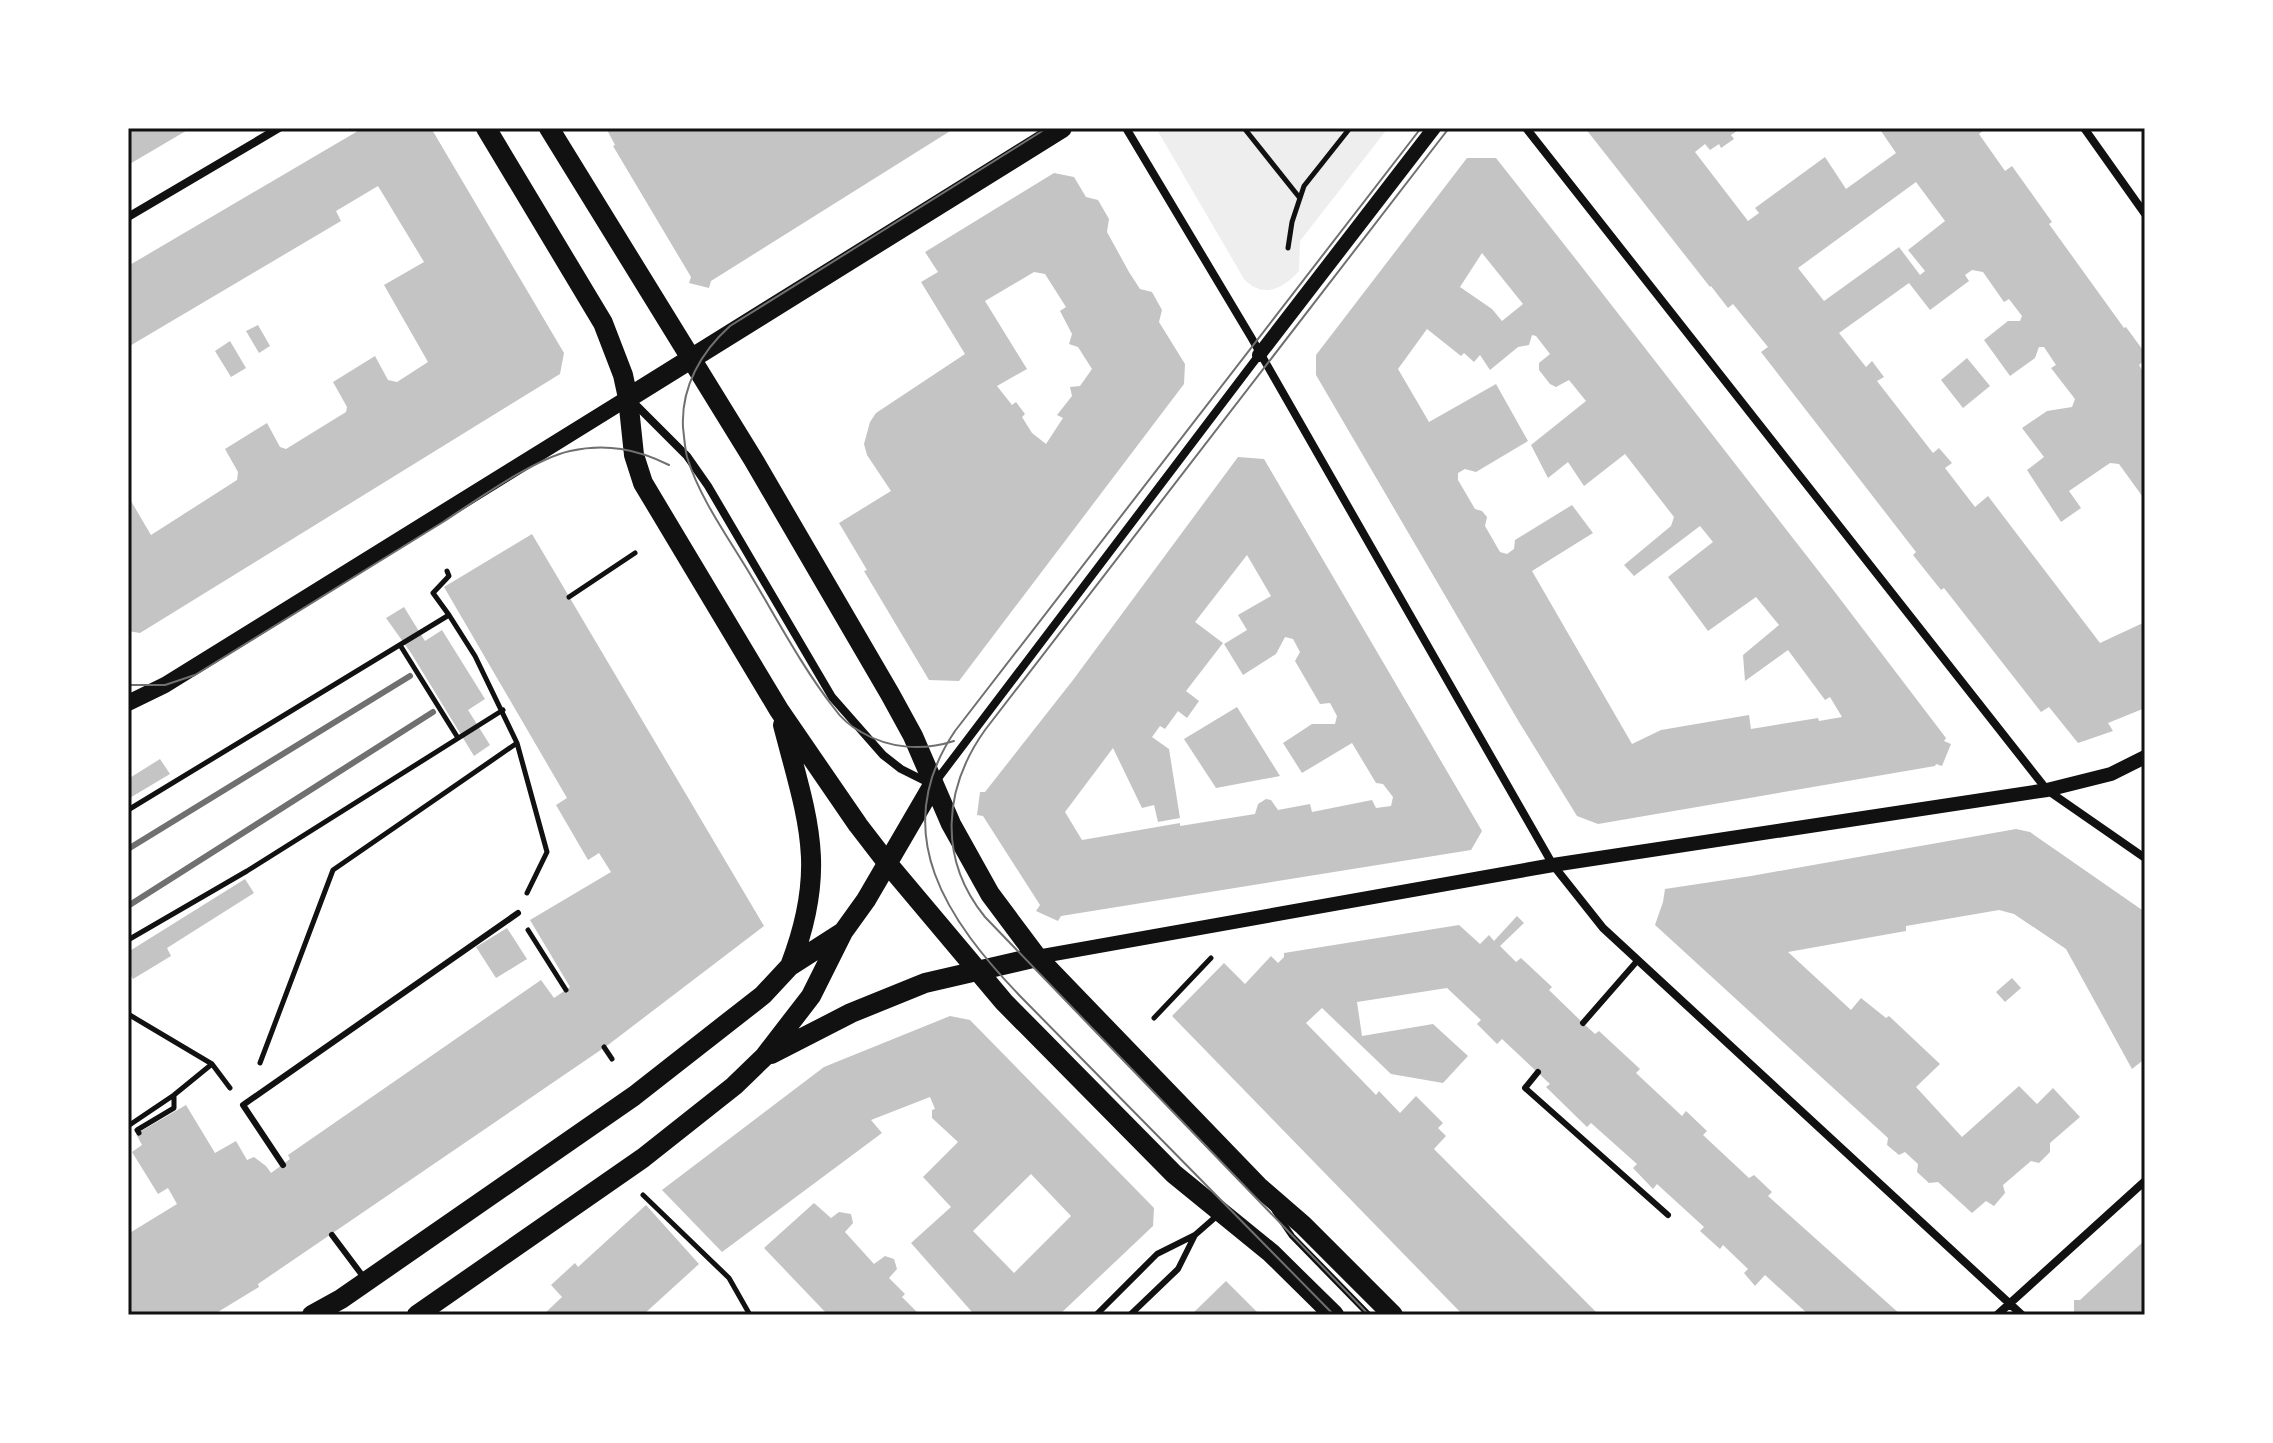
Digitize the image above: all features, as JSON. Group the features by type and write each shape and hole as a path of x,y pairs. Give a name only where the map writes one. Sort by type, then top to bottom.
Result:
{"main road":[{"path":"486,128 603,323 620,364 628,398 634,455 643,483 779,710 858,825 1004,1002 1174,1174 1271,1253 1334,1315"},
{"path":"549,128 753,459 890,694 913,736 951,824 990,894 1037,957 1258,1186 1303,1225 1393,1315"},
{"path":"128,703 165,685 1062,128"},
{"path":"779,710 807,817 813,863 812,891 804,929 790,966"},
{"path":"417,1315 643,1158 734,1086 764,1057 811,996 843,932 888,864 933,785"},
{"path":"312,1315 341,1299 634,1096 763,995 790,966 843,932"},
{"path":"764,1057 851,1013 925,983 1037,957"}],"street":[{"path":"128,217 279,128"},
{"path":"1126,128 1553,865 1603,928 2022,1315"},
{"path":"628,398 687,456 708,486 832,697 883,755 901,769 933,785 1434,128"},
{"path":"1526,128 2047,790 2145,858"},
{"path":"2084,128 2145,214"},
{"path":"1037,957 1553,865 2047,790 2111,774 2145,757"},
{"path":"1997,1315 2145,1181"}],"lane":[{"path":"283,1165 243,1105 518,913"},
{"path":"1583,1023 1638,960"},
{"path":"1538,1072 1525,1088 1668,1215"},
{"path":"1258,1186 1292,1236 1369,1315"},
{"path":"1096,1315 1157,1254 1195,1235 1220,1213"},
{"path":"332,1235 367,1281"},
{"path":"1130,1315 1178,1269 1195,1235"}],"path":[{"path":"1244,128 1299,197"},
{"path":"1288,248 1304,186 1350,128"},
{"path":"569,597 635,553"},
{"path":"447,571 449,576 433,593 475,656 503,710 517,743 547,852 518,913 566,990"},
{"path":"128,810 449,615"},
{"path":"400,645 458,738"},
{"path":"475,656 482,652"},
{"path":"128,940 247,871 503,710"},
{"path":"243,1105 272,1036 333,870 517,743"},
{"path":"1154,1018 1211,958"},
{"path":"128,1014 212,1064 243,1105"},
{"path":"604,1047 612,1059"},
{"path":"128,1126 212,1064"},
{"path":"139,1133 137,1130 174,1108 174,1095"},
{"path":"643,1195 729,1278 750,1315"}],"shaded area":[{"path":"1156,128 1388,128 1300,241 1299,271 1280,287 1266,290 1258,289 1244,279"}],"building":[{"path":"128,128 191,128 128,165"},
{"path":"363,128 431,128 564,353 560,374 140,633 128,631 128,496 151,535 237,480 238,472 225,449 267,423 280,447 286,449 346,412 347,407 333,382 375,356 388,380 397,382 428,362 384,285 424,262 378,186 336,211 341,221 128,347 128,266"},
{"path":"606,128 955,128 711,281 709,288 689,283 691,277 613,146"},
{"path":"1585,128 1741,128 1731,135 1734,139 1721,148 1719,144 1710,150 1705,144 1695,152 1748,221 1759,213 1755,208 1825,157 1846,189 1896,153 1879,128 1982,128 1984,130 1979,134 2005,171 2012,166 2052,222 2049,224 2145,353 2145,360 2139,365 2145,375 2145,500 2119,464 2110,463 2069,491 2081,508 2061,522 2027,470 2044,457 2022,428 2047,411 2072,407 2075,399 2051,368 2056,365 2044,347 2039,347 2035,358 2010,376 1984,340 2008,321 2020,321 2022,316 2009,299 2004,302 1983,272 1972,270 1965,275 1969,281 1930,310 1909,283 1839,333 1866,367 1872,361 1884,377 1877,381 1933,453 1939,448 1952,463 1945,468 1975,507 1988,496 2100,643 2145,622 2145,708 2108,723 2113,731 2078,743 2049,707 2041,712 1944,588 1941,590 1913,555 1916,552 1761,352 1768,347 1733,304 1728,308","holes":["1916,182 1945,221 1908,250 1925,271 1920,275 1899,247 1824,301 1798,268"]},
{"path":"1467,158 1496,158 1831,587 1946,738 1944,741 1951,744 1942,766 1936,764 1598,824 1577,816 1316,375 1316,355","holes":["1482,253 1523,304 1502,321 1492,309 1460,287","1427,329 1461,356 1464,353 1474,362 1480,355 1490,370 1518,347 1529,345 1532,335 1536,336 1550,354 1539,363 1539,370 1556,387 1569,380 1586,401 1531,445 1548,478 1568,462 1584,486 1625,454 1674,517 1671,526 1624,565 1634,576 1700,526 1713,542 1668,577 1708,631 1756,597 1779,625 1743,655 1745,681 1788,650 1825,700 1830,697 1842,717 1751,729 1749,715 1661,730 1632,744 1532,571 1593,533 1572,505 1515,540 1514,549 1507,554 1500,552 1485,526 1487,517 1475,509 1458,480 1458,473 1465,469 1476,472 1528,441 1496,384 1429,422 1398,369"]},
{"path":"1054,173 1074,177 1086,197 1098,200 1109,219 1107,232 1140,289 1152,292 1162,310 1159,322 1185,364 1184,384 959,681 929,680 839,523 891,491 867,455 864,444 876,413 965,354 921,282 938,272 925,252","holes":["1034,272 1045,274 1066,307 1060,311 1072,334 1069,344 1078,347 1092,369 1080,386 1070,387 1072,396 1057,415 1063,418 1046,444 1032,433 1022,417 1025,414 1016,402 1012,405 997,386 1027,369 985,301"]},
{"path":"258,325 270,346 259,353 246,331"},
{"path":"230,341 246,368 231,377 215,351"},
{"path":"1967,358 1990,386 1963,408 1941,380"},
{"path":"1238,457 1264,459 1482,831 1471,850 1061,916 1058,921 1036,911 1040,905 983,816 977,815 980,792 985,792 1073,680","holes":["1247,555 1271,596 1238,615 1247,630 1224,644 1243,675 1276,654 1285,637 1293,639 1300,652 1295,661 1320,704 1330,703 1337,716 1335,724 1312,724 1283,743 1302,773 1352,743 1376,783 1383,784 1393,797 1391,806 1376,808 1372,800 1312,812 1310,804 1278,810 1271,800 1266,799 1258,804 1255,814 1082,840 1065,812 1113,748 1142,808 1154,805 1158,822 1180,818 1169,749 1152,737 1160,726 1165,729 1178,711 1187,718 1199,701 1186,691 1223,643 1195,622"]},
{"path":"532,534 764,926 608,1045 258,1284 259,1287 213,1315 128,1315 128,1234 177,1204 168,1188 158,1194 132,1152 142,1145 136,1134 186,1105 215,1153 236,1141 247,1160 254,1157 271,1173 290,1159 288,1155 541,980 554,998 570,987 530,920 611,872 599,853 588,860 556,805 567,798 444,587"},
{"path":"404,607 425,641 442,630 485,699 468,710 490,745 474,756 386,618"},
{"path":"1237,707 1280,776 1216,788 1184,739"},
{"path":"160,759 170,774 128,799 128,779"},
{"path":"2016,829 2030,832 2145,912 2145,1064 2142,1061 2132,1069 2066,949 2014,914 1999,910 1906,926 1906,931 1788,952 1851,1010 1861,998 1886,1018 1889,1016 1940,1064 1916,1087 1962,1137 2019,1086 2037,1104 2053,1088 2080,1117 2050,1143 2050,1152 2039,1163 2031,1161 2003,1185 2005,1193 1994,1206 1986,1201 1972,1213 1938,1182 1929,1183 1917,1172 1918,1164 1905,1152 1899,1155 1887,1145 1888,1138 1655,925 1665,889"},
{"path":"245,879 254,893 167,948 171,956 133,979 128,971 128,952"},
{"path":"1517,916 1524,923 1500,946 1516,962 1521,958 1552,987 1549,990 1583,1023 1595,1034 1599,1031 1640,1069 1636,1073 1682,1116 1686,1111 1707,1131 1703,1135 1749,1178 1754,1175 1772,1192 1768,1196 1901,1315 1809,1315 1765,1275 1755,1286 1744,1273 1748,1269 1723,1245 1720,1249 1700,1231 1704,1227 1657,1184 1653,1189 1633,1168 1637,1164 1591,1123 1587,1127 1546,1087 1550,1084 1502,1039 1497,1044 1477,1024 1481,1020 1447,988 1357,1002 1362,1036 1433,1024 1468,1056 1443,1083 1391,1074 1322,1008 1306,1023 1376,1095 1379,1091 1400,1113 1416,1096 1443,1123 1438,1128 1446,1136 1434,1149 1599,1315 1463,1315 1172,1016 1224,963 1245,984 1271,956 1278,963 1284,953 1459,925 1480,944 1489,935 1494,941"},
{"path":"507,928 527,959 496,978 476,947"},
{"path":"2012,978 2021,988 2005,1002 1996,992"},
{"path":"950,1016 970,1020 1154,1208 1153,1226 1059,1315 969,1315 972,1312 911,1243 951,1207 923,1177 958,1142 932,1118 932,1110 935,1109 930,1097 871,1120 882,1133 722,1252 662,1190 824,1067","holes":["1031,1174 1071,1216 1014,1273 973,1231"]},
{"path":"814,1203 831,1218 839,1212 851,1214 853,1223 845,1232 874,1264 885,1256 894,1259 897,1269 889,1278 920,1315 828,1315 764,1248"},
{"path":"646,1205 699,1264 643,1315 543,1315 562,1297 551,1285 575,1263 578,1267"},
{"path":"2145,1240 2145,1315 2074,1315 2074,1300 2080,1300"},
{"path":"1226,1281 1260,1315 1191,1315"}],"tram line":[{"path":"954,741 919,747 895,745 861,732 837,712 800,659 707,503 687,457 683,427 685,398 702,359 730,326 1047,128"},
{"path":"1334,1315 994,968 970,938 935,874 926,840 926,805 935,769 955,731 1421,128"},
{"path":"1369,1315 985,917 959,872 953,848 952,824 954,800 961,776 985,730 1449,128"},
{"path":"128,685 165,685 195,675 505,482 556,455 583,449 609,448 633,451 669,465"}],"railway":[{"path":"128,849 410,676"},
{"path":"128,906 433,712"}]}
